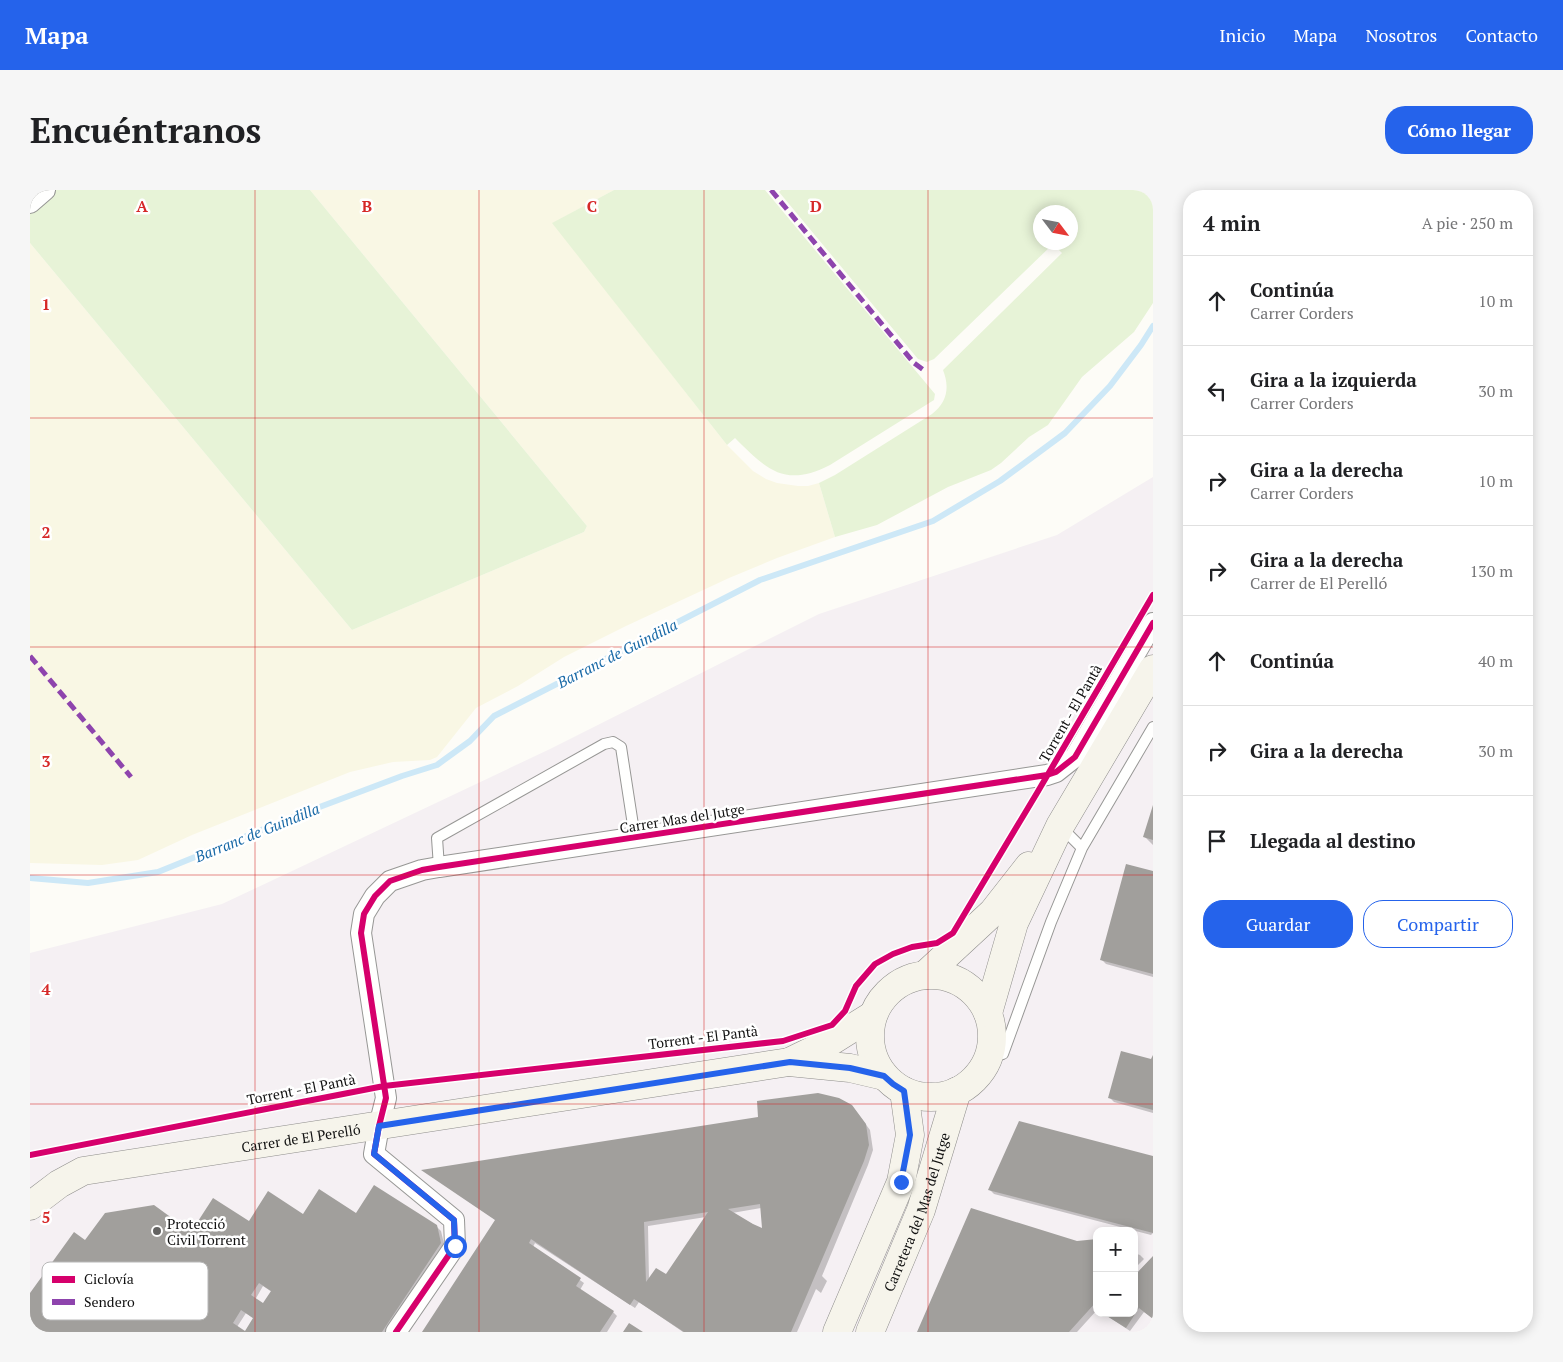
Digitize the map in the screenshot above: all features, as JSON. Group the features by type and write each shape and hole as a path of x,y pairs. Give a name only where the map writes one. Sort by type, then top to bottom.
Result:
{"street":[{"path":"30,203 45,190"},
{"name":"Carrer Mas del Jutge","path":"396,1332 455,1246 454,1220 374,1154 386,1098 361,933 364,914 375,896 390,881 422,870 439,867 1047,775 1056,772 1075,757 1153,623"},
{"path":"988,1013 1014,923 1060,826 1153,669"},
{"path":"925,975 993,912 1060,826"},
{"path":"790,1062 850,1068 894,1083 921,1096 939,1096 957,1091 975,1078 987,1058 992,1036 988,1013 978,996 963,984 945,976 925,975 903,981 884,995 873,1015 870,1036 874,1058 894,1083"},
{"path":"790,1062 830,1042 873,1015"},
{"name":"Carrer de El Perelló","path":"30,1206 59,1184 83,1171 790,1062"},
{"name":"Carretera del Mas del Jutge","path":"837,1332 901,1182 910,1135 894,1083"},
{"name":"Carretera del Mas del Jutge","path":"870,1332 922,1210 957,1091"}],"lane":[{"path":"987,1058 1003,1054 1051,922 1082,848 1153,727"},
{"path":"439,867 437,838 604,744 613,742 621,747 635,838"},
{"path":"1060,826 1082,848"}],"shaded area":[{"path":"310,190 614,190 553,223 727,445 753,471 777,483 808,486 819,483 835,537 729,578 564,657 518,686 476,708 437,757 430,760 393,762 350,772 192,835 138,860 102,865 30,863 30,243 352,630 584,532 587,526"},
{"path":"1153,477 1153,1332 30,1332 30,953 222,904 550,749 819,614 1057,535"}],"green space":[{"path":"54,190 310,190 587,526 584,532 352,630 30,243 30,211"},
{"path":"614,190 765,190 935,394 934,400 830,465 801,475 789,475 767,467 735,438 727,445 552,223"},
{"path":"781,190 1153,190 1153,303 1134,332 1082,377 1048,425 1029,437 991,470 948,487 877,525 835,537 819,483 835,475 932,414 941,405 947,389 943,370 1062,253 1059,250 1078,250 1078,205 1033,205 1033,250 1047,250 934,359 927,362 918,359 779,192"}],"building":[{"path":"1153,805 1153,840 1143,837"},
{"path":"1126,864 1153,871 1153,974 1100,960"},
{"path":"1121,1051 1151,1059 1153,1055 1153,1110 1108,1098"},
{"path":"818,1093 839,1098 852,1105 866,1124 869,1145 864,1161 791,1332 684,1332 634,1299 630,1305 531,1239 529,1243 581,1278 576,1286 614,1311 600,1332 422,1332 495,1220 421,1170 758,1117 757,1101","holes":["760,1204 762,1228 728,1209","708,1212 666,1274 656,1268 646,1282 644,1222"]},
{"path":"1019,1121 1153,1156 1153,1233 1138,1229 1138,1227 1130,1227 988,1190"},
{"path":"374,1185 437,1225 441,1243 382,1332 30,1332 30,1293 42,1276 42,1320 208,1320 208,1262 52,1262 74,1232 85,1240 105,1213 154,1205 191,1232 213,1198 249,1221 268,1191 303,1214 319,1189 356,1213","holes":["259,1283 271,1291 263,1303 251,1295","241,1310 253,1318 245,1331 233,1323"]},
{"path":"971,1208 1077,1241 1093,1239 1093,1305 1069,1332 917,1332"},
{"path":"1153,1256 1153,1319 1139,1308 1138,1310 1138,1272"},
{"path":"1108,1317 1133,1317 1126,1328"},
{"path":"629,1323 643,1332 623,1332"}],"waterway":[{"name":"Barranc de Guindilla","path":"30,878 88,883 158,872 301,814 402,776 437,765 470,741 494,716 760,580 933,521 1000,481 1065,433 1110,386 1153,326"}],"marked path":[{"path":"771,190 914,363 925,371"},
{"path":"30,656 131,777"}],"cycle path":[{"name":"Torrent - El Pantà","path":"30,1155 384,1086 783,1041 832,1025 845,1011 856,986 875,964 893,954 912,947 937,943 953,933 1153,595"},
{"name":"Torrent - El Pantà","path":"396,1332 455,1246 454,1220 374,1154 386,1098 361,933 364,914 375,896 390,881 422,870 439,867 1047,775 1056,772 1075,757 1153,623"}],"place":[{"name":"Protecció Civil Torrent","path":"157,1231"}],"route":[{"path":"455,1246 454,1220 374,1154 379,1126 790,1062 850,1068 884,1076 904,1091 910,1135 901,1182"}]}
